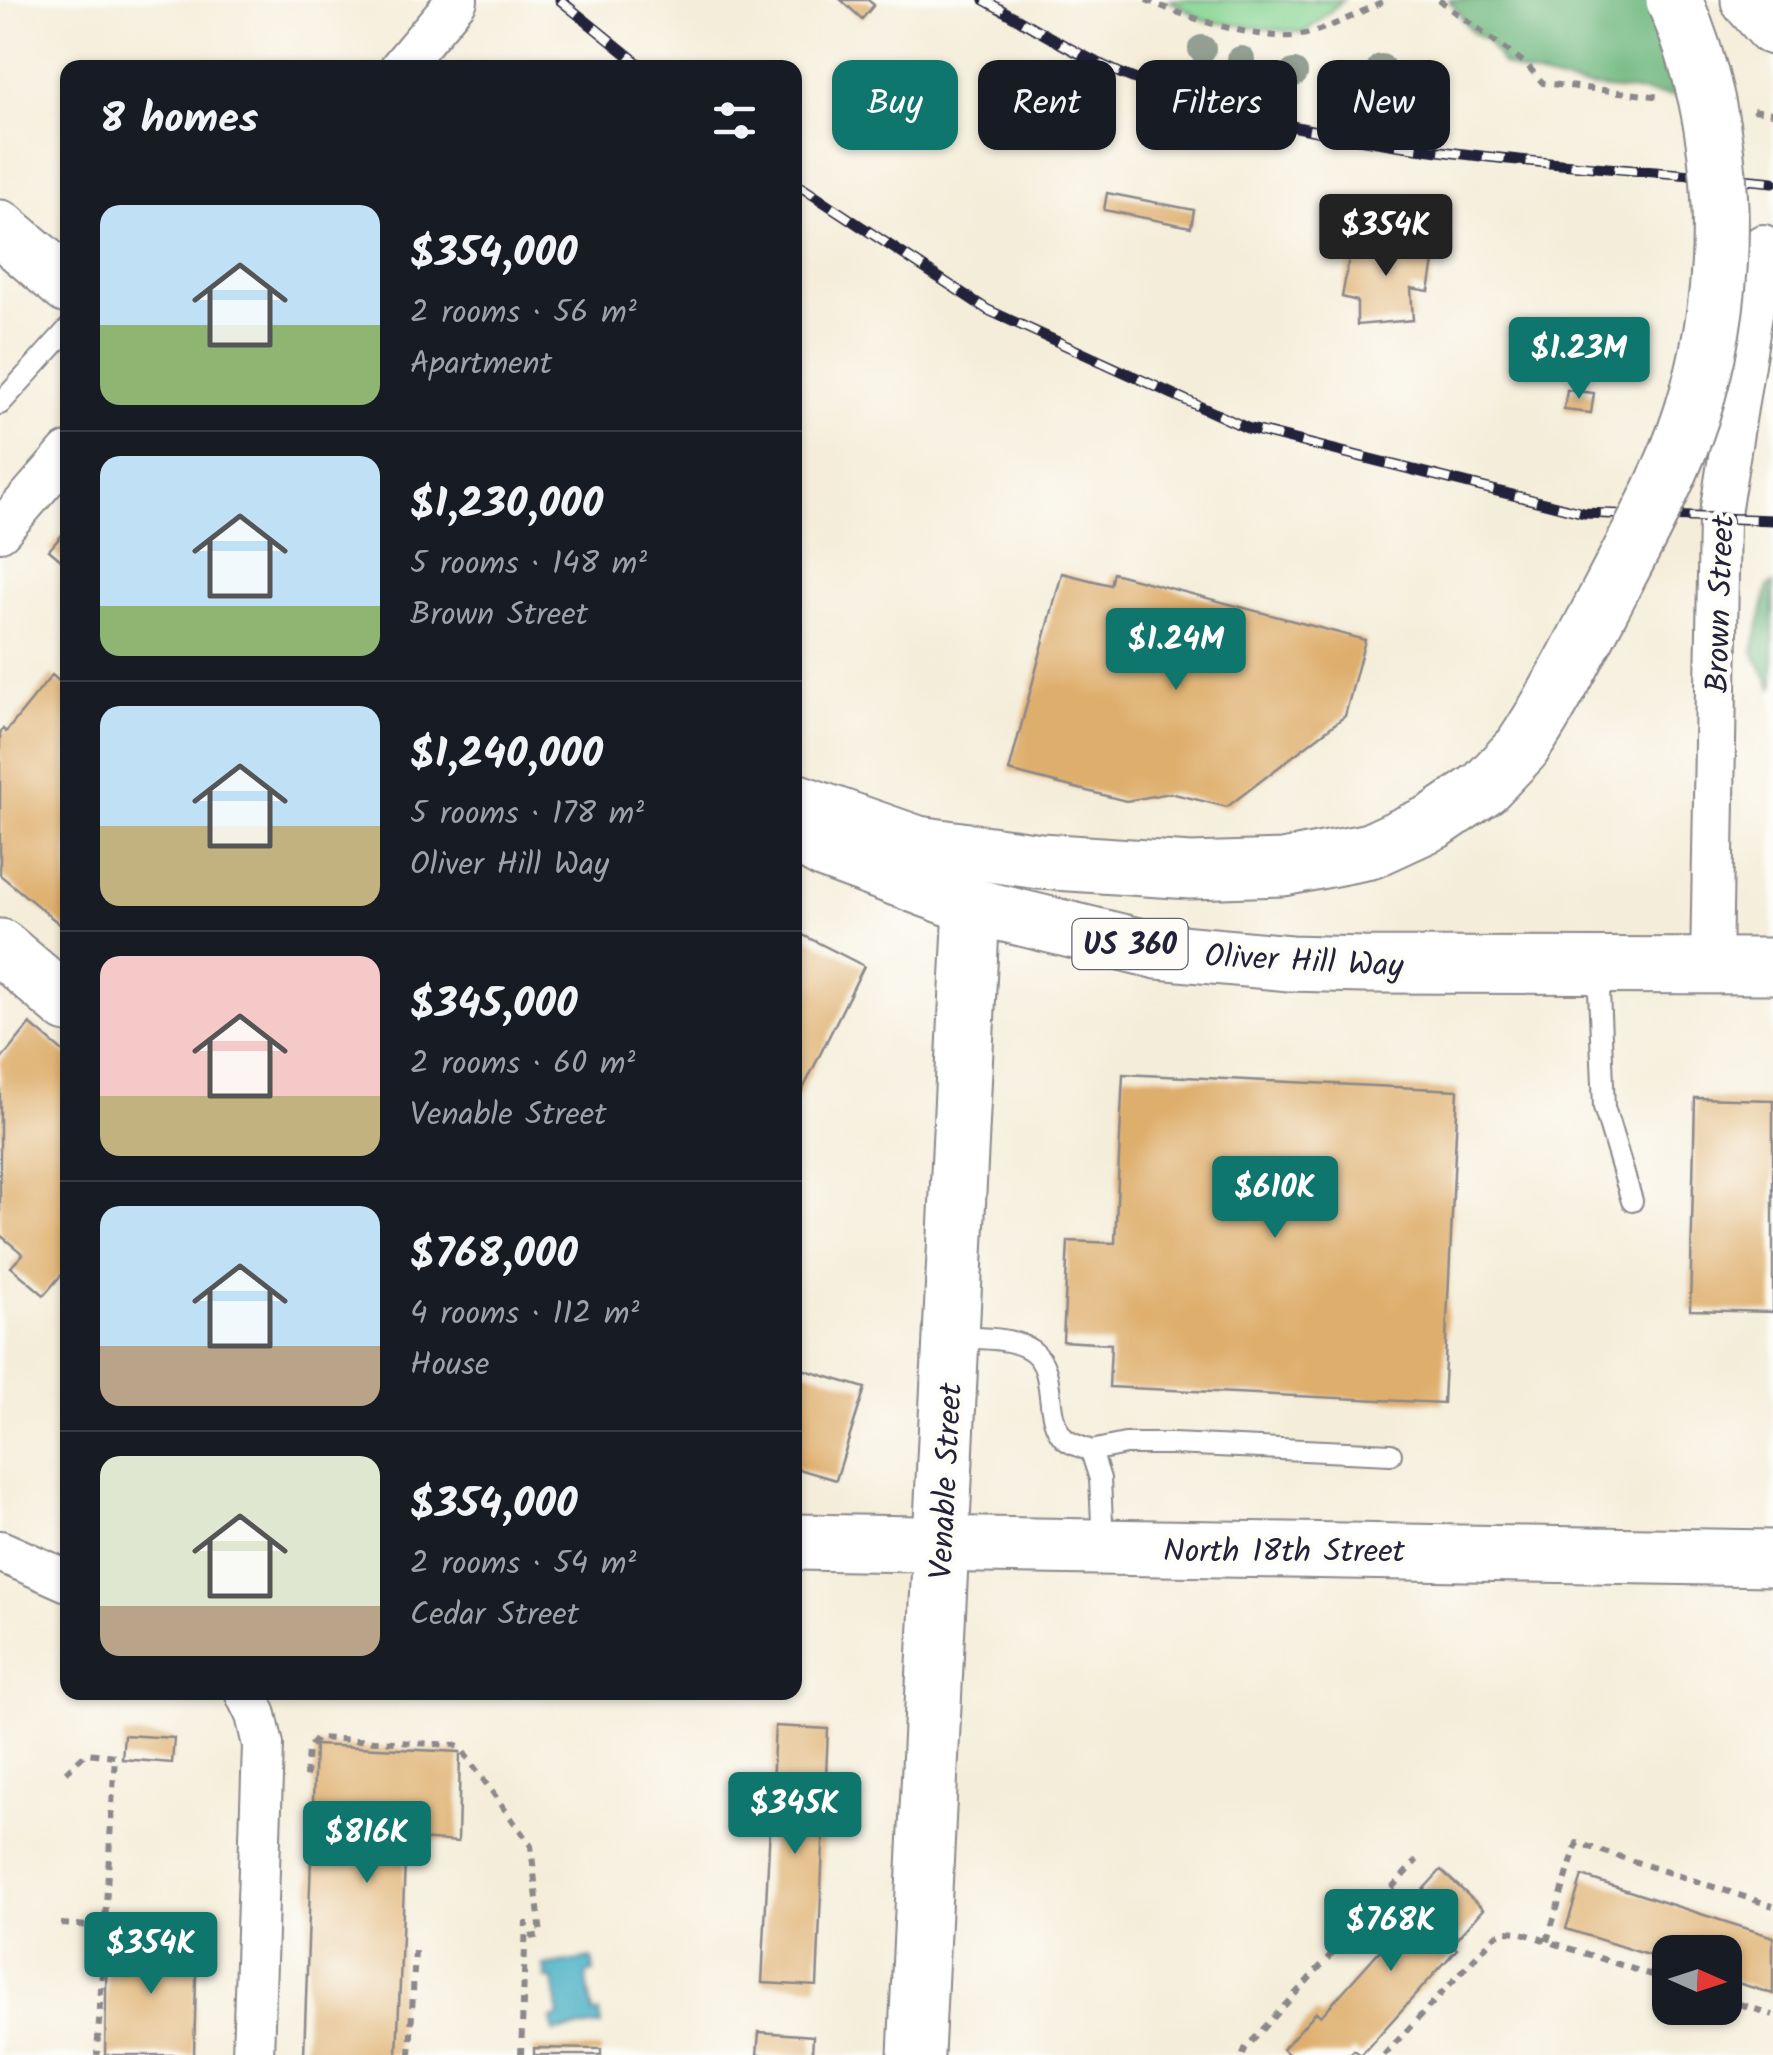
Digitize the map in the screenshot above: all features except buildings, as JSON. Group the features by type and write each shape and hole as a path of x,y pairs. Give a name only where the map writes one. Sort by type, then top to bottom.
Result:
{"main road":[{"path":"802,804 918,844 1040,861 1191,872 1283,868 1370,852 1434,822 1485,787 1522,748 1554,700 1658,498 1690,417 1712,335 1721,250 1718,168 1706,99 1674,0"},
{"path":"1749,0 1773,27"},
{"path":"0,228 60,279"},
{"name":"Oliver Hill Way","path":"802,838 825,851 972,906 1158,951 1363,965 1773,966"},
{"name":"Venable Street","path":"916,2055 972,906"},
{"path":"0,947 60,998"},
{"name":"North 18th Street","path":"802,1542 1773,1558"}],"street":[{"path":"407,60 457,0"},
{"name":"Brown Street","path":"1711,966 1719,520 1763,244"},
{"path":"0,531 60,462"},
{"path":"0,1552 60,1578"},
{"path":"248,1700 263,1745 253,2055"}],"lane":[{"path":"0,404 60,337"},
{"path":"1598,966 1604,1107 1632,1202"},
{"path":"952,1337 1013,1342 1034,1352 1048,1376 1054,1423 1065,1439 1091,1452 1125,1444 1172,1444 1391,1454"},
{"path":"1091,1452 1100,1480 1103,1549"}],"path":[{"path":"1146,0 1169,10 1255,32 1302,35 1386,0"},
{"path":"1439,0 1526,64 1543,84 1676,99"},
{"path":"1734,108 1773,113"},
{"path":"306,1776 308,1749 316,1738 455,1745 462,1750 531,1846 541,1936 525,1938"},
{"path":"66,1772 86,1753 115,1756 97,2055"},
{"path":"1547,1941 1578,1843 1773,1906"},
{"path":"1243,2055 1417,1860"},
{"path":"521,2055 526,1921"},
{"path":"61,1924 208,1934"},
{"path":"1384,2055 1495,1936 1506,1931 1652,1975"},
{"path":"410,2055 414,1949"},
{"path":"1742,2005 1773,2015"}],"green space":[{"path":"1169,0 1343,0 1304,33 1205,21"},
{"path":"1449,0 1655,0 1686,97 1577,86 1520,72 1502,64 1487,40 1472,32"},
{"path":"1773,584 1773,689 1753,652 1768,586"}],"water":[{"path":"592,1958 594,1972 586,1974 593,2014 599,2013 601,2025 554,2032 552,2019 559,2017 553,1979 546,1979 544,1966"}],"railway":[{"path":"560,0 634,60"},
{"path":"984,0 1132,78 1286,125 1448,152 1773,182"},
{"path":"802,188 988,310 1247,428 1584,513 1773,520"}]}
